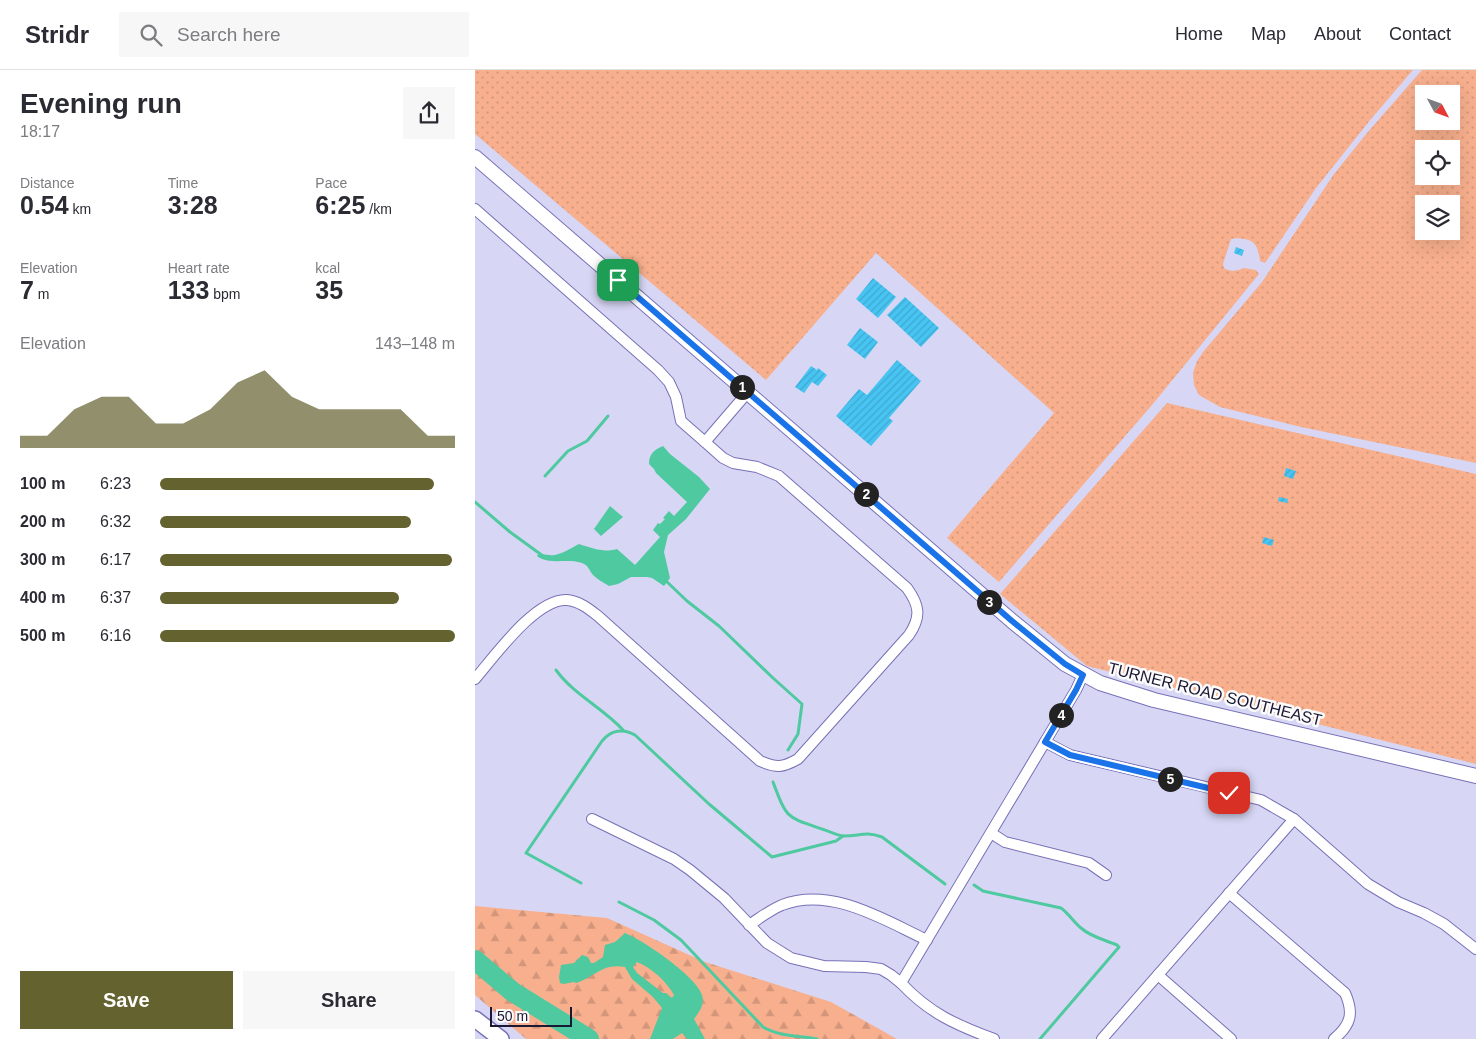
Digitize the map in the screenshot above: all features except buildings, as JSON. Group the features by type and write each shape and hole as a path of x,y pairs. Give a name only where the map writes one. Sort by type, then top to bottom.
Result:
{"highway":[{"path":"475,1019 501,1039"}],"main road":[{"name":"TURNER ROAD SOUTHEAST","path":"475,157 1012,621 1065,664 1100,683 1154,700 1476,776"}],"street":[{"path":"475,209 659,370 669,382 676,397 681,421 723,458 733,463 757,467 779,476 907,588 914,598 918,612 916,624 909,635 798,759 788,765 779,767 760,761 598,616 578,603 566,600 554,602 543,607 529,618 475,679"},
{"path":"705,442 748,392"},
{"path":"901,983 1076,690 1083,675"},
{"path":"1045,742 1070,755 1261,800 1294,819 1368,884 1397,902 1444,924 1476,950"},
{"path":"593,819 674,859 707,883 767,943 791,958 824,966 866,967 881,970 901,983 916,1000 927,1008 964,1028 994,1039"},
{"path":"1102,1039 1294,819"},
{"path":"991,833 1005,842 1089,863 1106,875"},
{"path":"1229,893 1345,993 1350,1008 1350,1020 1342,1033 1334,1039"},
{"path":"749,925 766,913 783,905 814,900 853,907 927,940"},
{"path":"1158,975 1231,1039"}],"green space":[{"path":"475,70 1413,70 1316,188 1265,263 1260,261 1257,249 1252,242 1241,238 1231,239 1223,264 1224,268 1231,271 1244,268 1256,270 1259,274 1152,405 999,582 947,538 1054,413 876,253 766,380 475,134"},
{"path":"1422,70 1476,70 1476,463 1301,427 1220,407 1199,395 1194,385 1193,373 1197,361 1262,282 1334,174"},
{"path":"1167,403 1476,474 1476,764 1087,666 1000,594"},
{"path":"475,906 607,918 705,962 831,1002 897,1039 526,1039 475,995"}],"shaded area":[{"path":"663,446 710,489 686,519 668,535 664,552 670,578 664,586 652,578 631,577 618,584 609,586 593,575 587,566 582,563 549,561 538,557 537,555 539,554 558,554 579,544 602,550 617,549 635,565 660,537 653,530 658,523 660,524 665,519 663,518 669,511 674,516 687,502 649,464 653,453"},
{"path":"610,506 623,517 601,536 594,529"},
{"path":"625,933 668,959 690,978 698,987 703,999 700,1011 694,1019 705,1039 687,1039 682,1033 673,1039 650,1039 662,1008 653,997 632,979 625,967 610,967 576,983 560,983 561,965 574,963 582,955 588,957 591,963 594,963 603,957 605,945 615,942","holes":["637,962 658,975 667,985 674,995 672,998 637,973 633,967"]}],"waterway":[{"path":"545,476 568,451 587,441 608,416"},
{"path":"475,502 510,532 543,556"},
{"path":"665,580 687,601 719,626 802,704 798,734 788,750"},
{"path":"556,670 571,687 623,730"},
{"path":"581,883 526,853 602,741 609,734 617,731 626,731 635,735 709,804 772,857 836,841 843,836"},
{"path":"773,782 781,803 794,819 841,836 867,834 882,837 945,884"},
{"path":"974,885 983,891 1061,908 1085,931 1119,947 1040,1039"},
{"path":"619,902 654,920 681,940 763,1027 782,1034 817,1039"},
{"path":"475,960 513,992 589,1039"}],"route":[{"path":"618,280 1041,646 1083,675 1045,742 1070,755 1229,793"}]}
